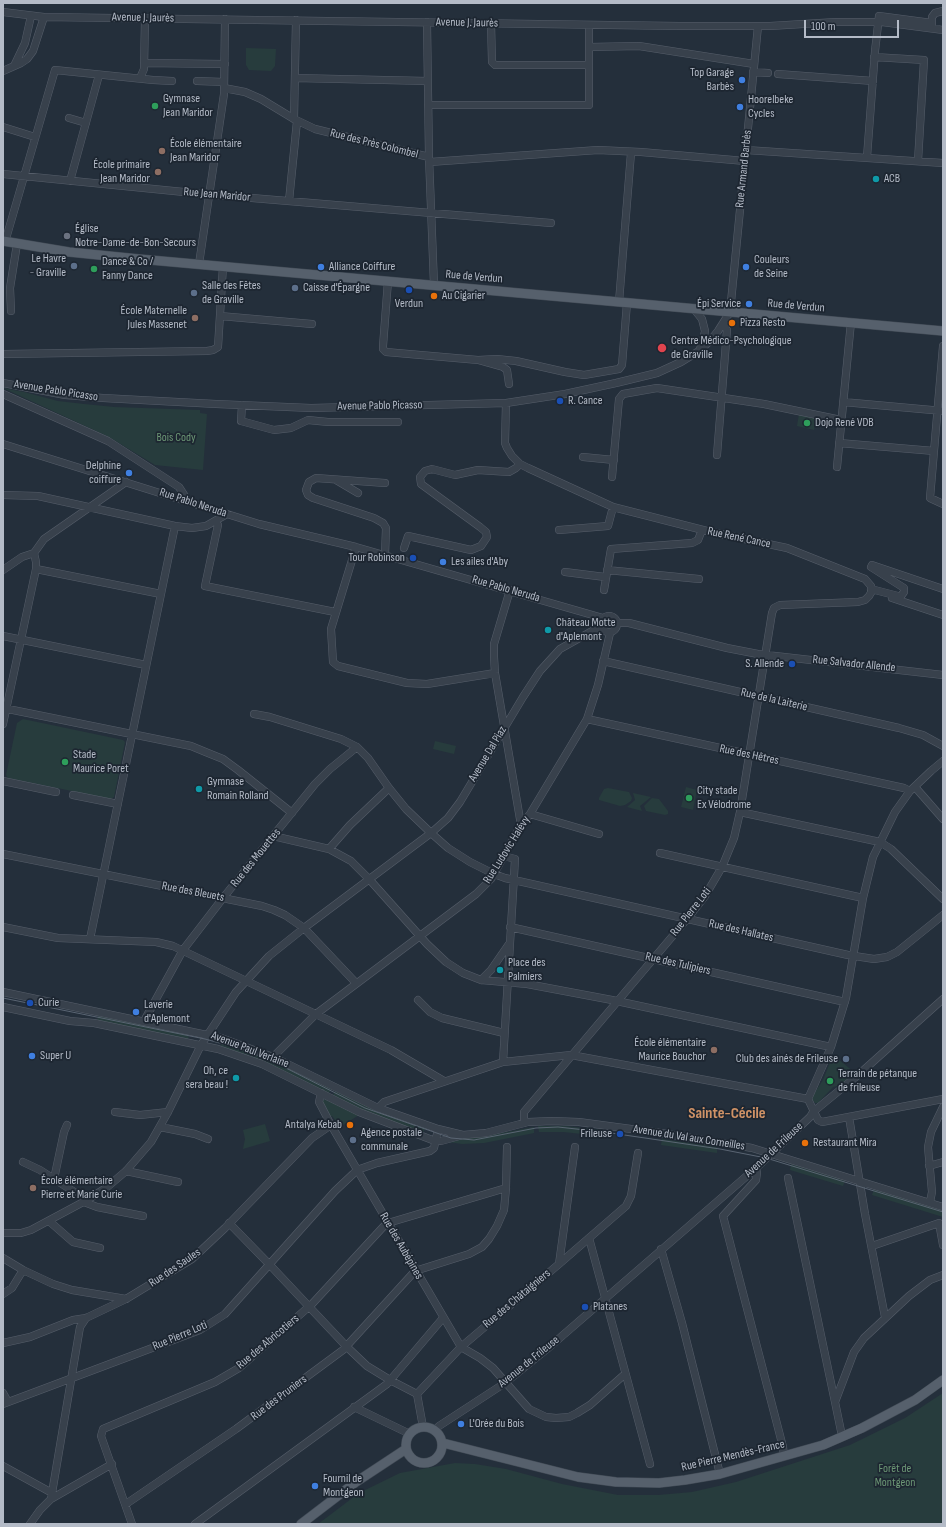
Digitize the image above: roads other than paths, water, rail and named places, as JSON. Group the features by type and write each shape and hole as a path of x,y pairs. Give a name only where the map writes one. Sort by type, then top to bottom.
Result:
{"main road":[{"name":"Rue de Verdun","path":"4,242 76,252 199,264 943,330"},
{"name":"Rue Pierre Mendès-France","path":"443,1443 578,1477 616,1482 659,1483 685,1480 720,1474 823,1444 862,1428 915,1400 943,1380"},
{"path":"423,1427 435,1430 443,1443 440,1455 433,1462 422,1464 412,1459 406,1449 406,1441 410,1434 416,1429 423,1427"},
{"path":"301,1524 356,1482 406,1449"},
{"path":"385,1463 412,1459"}],"street":[{"path":"932,26 932,17 935,13 943,11"},
{"name":"Avenue J. Jaurès","path":"3,12 44,17 589,25 758,26 878,19 932,26 943,30"},
{"path":"14,66 25,43 31,16"},
{"path":"3,71 27,59 33,50 44,17"},
{"path":"140,78 144,69 145,18"},
{"path":"199,264 224,85 225,19"},
{"path":"867,158 878,19"},
{"path":"289,201 295,120 294,78 296,20"},
{"path":"427,22 430,160 598,150 631,153 641,152 745,161"},
{"path":"491,23 492,62 495,65 589,65"},
{"path":"428,104 589,105 589,25"},
{"name":"Rue Armand Barbès","path":"730,312 758,26"},
{"path":"589,47 638,46 754,64"},
{"path":"875,54 924,60 918,161"},
{"path":"144,63 225,64"},
{"path":"4,242 55,70 153,80 172,80"},
{"path":"753,72 768,73"},
{"path":"70,181 99,74"},
{"path":"778,74 873,81"},
{"path":"294,78 428,81"},
{"name":"Rue des Près Colombel","path":"197,81 224,85 245,92 261,99 295,120 315,130 430,160 434,285"},
{"path":"69,118 86,123"},
{"path":"3,127 35,137"},
{"path":"746,150 943,163"},
{"path":"388,281 382,346 386,352 478,360 497,359 516,361 584,375 619,369 622,365 623,302 631,153"},
{"name":"Rue Jean Maridor","path":"3,174 209,194 551,223"},
{"path":"11,311 6,287 17,244"},
{"path":"3,354 213,350 218,347 223,266"},
{"path":"694,309 702,319 705,331 699,351"},
{"name":"Avenue Pablo Picasso","path":"3,383 95,398 311,408 506,403 565,394 657,373 681,362 699,351 710,341 730,312"},
{"path":"220,316 312,324"},
{"path":"837,467 851,322"},
{"path":"717,455 727,330 723,323"},
{"path":"943,346 940,410 934,451 930,498 943,504"},
{"path":"478,360 507,370 508,384"},
{"path":"612,477 618,399 623,394 657,388 722,397 841,420"},
{"path":"3,394 108,441 179,487 188,501"},
{"path":"843,402 940,410"},
{"name":"Rue René Cance","path":"506,403 505,443 512,456 520,464 613,507 702,530 787,548 865,579 868,581 871,590"},
{"path":"242,405 241,421 274,430 291,428 308,420 328,422 398,422"},
{"path":"839,443 934,451"},
{"name":"Rue Pablo Neruda","path":"3,444 267,526 356,547 604,618"},
{"path":"583,457 614,460"},
{"path":"404,548 408,536 471,550 481,546 487,537 486,532 421,484 420,479 425,471 432,470 455,476 478,470 509,472 520,464"},
{"path":"385,484 316,478 311,480 306,487 308,494 313,498 374,518 383,523 386,528 385,555"},
{"path":"334,479 358,493"},
{"path":"3,570 22,557 34,553 44,539 126,482"},
{"path":"3,495 38,496 175,526 192,528 206,526 227,514"},
{"path":"560,530 608,526 613,507"},
{"path":"215,521 218,525 205,586 335,612"},
{"path":"90,939 175,526"},
{"path":"604,590 611,549 692,544 698,540 702,530"},
{"path":"356,547 335,612 331,630 333,662 338,666 413,684 427,684 495,673"},
{"path":"3,724 4,708 36,569 34,553"},
{"path":"871,590 898,596 903,595 904,590 904,588 871,567 872,565 943,588"},
{"path":"36,569 161,594"},
{"path":"565,572 699,579"},
{"path":"510,590 494,644 495,673 520,825"},
{"path":"871,590 943,615"},
{"path":"618,623 629,624 727,648 765,655 774,608 780,605 858,602 865,600 869,596 871,590"},
{"path":"611,616 615,618 618,623 616,630 610,633 604,630 601,626 601,622 604,618 611,616"},
{"name":"Avenue Dal Piaz","path":"3,1233 20,1233 32,1230 106,1188 126,1171 140,1156 160,1127 201,1045 225,1007 247,980 270,956 304,928 431,833 448,818 460,802 540,671 560,649 601,626"},
{"name":"Rue Ludovic Halévy","path":"273,1057 316,1014 476,894 494,874 520,825 530,814 587,719 598,685 610,633"},
{"path":"3,636 146,665"},
{"name":"Rue Salvador Allende","path":"765,655 943,674"},
{"name":"Rue Pierre Loti","path":"524,1123 524,1112 687,919 705,896 722,867 734,838 740,812 765,655"},
{"name":"Rue de la Laiterie","path":"603,661 899,728 923,735 943,746"},
{"path":"4,708 191,746 208,752 223,760 249,778 292,813"},
{"path":"254,714 270,717 341,739 357,747"},
{"name":"Rue des Hêtres","path":"587,719 748,755 912,789"},
{"name":"Rue des Hallates","path":"357,747 368,758 406,809 431,833 448,848 494,874 505,878 854,956 874,959 887,957 897,952 943,915"},
{"name":"Rue des Mouettes","path":"144,1021 183,950 223,898 315,784 330,769 357,747"},
{"path":"378,1108 384,1102 503,1062 571,1055 808,1099 831,1047 845,1002 863,898 873,857 895,812 912,789 943,761"},
{"path":"3,781 56,792"},
{"path":"329,849 350,825 389,788"},
{"path":"912,789 943,819"},
{"path":"73,795 118,804"},
{"path":"740,812 880,842 892,849 943,899"},
{"path":"530,814 599,834"},
{"path":"273,836 329,849 351,861 446,962 463,973 481,980 527,984 831,1047"},
{"path":"660,853 863,898"},
{"name":"Rue des Bleuets","path":"3,854 262,906 274,910 285,915 304,928 356,983"},
{"path":"503,1062 515,859 504,856"},
{"path":"3,927 58,938 156,942 173,946 391,1050 444,1081"},
{"name":"Rue des Tulipiers","path":"510,927 845,1002"},
{"path":"481,980 492,970 509,944"},
{"name":"Avenue Paul Verlaine","path":"3,992 208,1034 273,1057 378,1108 438,1129 463,1135"},
{"path":"943,999 857,1076 814,1112 818,1120 822,1122 943,1100"},
{"path":"418,1000 430,1012 442,1018 504,1033"},
{"name":"Avenue Paul Verlaine","path":"3,1007 70,1021 94,1023 201,1045 249,1059 285,1074 358,1112 436,1141 463,1135 486,1133 524,1123"},
{"name":"Rue des Aubépines","path":"321,1093 319,1102 331,1125 461,1347 480,1358 493,1368 529,1409 541,1415 556,1418 569,1417 590,1405 626,1374"},
{"name":"Avenue de Frileuse","path":"435,1430 505,1383 547,1349 756,1168 810,1118 814,1112 808,1099"},
{"path":"930,1202 932,1192 928,1147 931,1132 943,1107"},
{"path":"115,1112 140,1115 168,1112"},
{"path":"849,1117 865,1214 885,1317"},
{"name":"Avenue du Val aux Corneilles","path":"524,1123 552,1121 605,1125 752,1148 943,1206"},
{"path":"54,1179 64,1132 67,1125"},
{"name":"Rue des Saules","path":"3,1343 30,1337 73,1320 86,1318 126,1299 192,1259 312,1138 331,1125"},
{"path":"160,1127 195,1134 208,1139"},
{"path":"436,1141 438,1129"},
{"name":"Rue Pierre Loti","path":"5,1403 200,1330 225,1314 334,1191 357,1170 377,1163 430,1151 434,1148 436,1141"},
{"path":"415,1270 469,1254 482,1247 489,1239 504,1210 506,1188 506,1147"},
{"name":"Rue des Châtaigniers","path":"417,1394 461,1347 559,1264 575,1147"},
{"path":"559,1264 626,1206 631,1196 638,1153"},
{"path":"23,1162 54,1179 85,1201 97,1207 143,1216"},
{"path":"929,1166 943,1162"},
{"path":"756,1168 756,1180 723,1216 783,1447 784,1456"},
{"path":"126,1171 178,1182"},
{"path":"788,1178 842,1436"},
{"path":"388,1223 506,1188"},
{"path":"49,1221 73,1242 100,1248"},
{"path":"229,1223 366,1366 417,1394 423,1427"},
{"name":"Rue des Abricotiers","path":"112,1464 101,1436 103,1429 215,1382 239,1368 309,1306 388,1223"},
{"path":"872,1246 939,1223 943,1245"},
{"path":"589,1238 650,1464"},
{"path":"661,1249 682,1322 720,1474"},
{"path":"3,1258 23,1270 53,1284 70,1289 126,1299"},
{"path":"3,1294 12,1288 23,1270"},
{"name":"Rue des Pruniers","path":"126,1504 236,1430 347,1347 415,1270"},
{"path":"835,1402 854,1352 864,1338 885,1317 917,1290 930,1280 943,1275"},
{"path":"52,1496 80,1327 86,1318"},
{"path":"195,1524 390,1380 443,1318"},
{"path":"3,1393 5,1403"},
{"path":"354,1407 410,1434"},
{"path":"30,1524 52,1496 112,1464 132,1524"},
{"path":"3,1466 52,1496"}],"tram line":[{"path":"3,998 205,1039 245,1050 276,1063 365,1108 451,1138 474,1140 536,1128 558,1127 604,1132 720,1149 766,1158 943,1212"}],"place":[{"name":"Top Garage Barbès","path":"742,80"},
{"name":"Gymnase Jean Maridor","path":"155,106"},
{"name":"Hoorelbeke Cycles","path":"740,107"},
{"name":"École élémentaire Jean Maridor","path":"162,151"},
{"name":"École primaire Jean Maridor","path":"158,172"},
{"name":"ACB","path":"876,179"},
{"name":"Église Notre-Dame-de-Bon-Secours","path":"67,236"},
{"name":"Le Havre - Graville","path":"74,266"},
{"name":"Alliance Coiffure","path":"321,267"},
{"name":"Couleurs de Seine","path":"746,267"},
{"name":"Dance & Co / Fanny Dance","path":"94,269"},
{"name":"Caisse d'Épargne","path":"295,288"},
{"name":"Verdun","path":"409,290"},
{"name":"Salle des Fêtes de Graville","path":"194,293"},
{"name":"Au Cigarier","path":"434,296"},
{"name":"Épi Service","path":"749,304"},
{"name":"École Maternelle Jules Massenet","path":"195,318"},
{"name":"Pizza Resto","path":"732,323"},
{"name":"Centre Médico-Psychologique de Graville","path":"662,348"},
{"name":"R. Cance","path":"560,401"},
{"name":"Dojo René VDB","path":"807,423"},
{"name":"Delphine coiffure","path":"129,473"},
{"name":"Tour Robinson","path":"413,558"},
{"name":"Les ailes d'Aby","path":"443,562"},
{"name":"Château Motte d'Aplemont","path":"548,630"},
{"name":"S. Allende","path":"792,664"},
{"name":"Stade Maurice Poret","path":"65,762"},
{"name":"Gymnase Romain Rolland","path":"199,789"},
{"name":"City stade Ex Vélodrome","path":"689,798"},
{"name":"Place des Palmiers","path":"500,970"},
{"name":"Curie","path":"30,1003"},
{"name":"Laverie d'Aplemont","path":"136,1012"},
{"name":"École élémentaire Maurice Bouchor","path":"714,1050"},
{"name":"Super U","path":"32,1056"},
{"name":"Club des ainés de Frileuse","path":"846,1059"},
{"name":"Oh, ce sera beau !","path":"236,1078"},
{"name":"Terrain de pétanque de frileuse","path":"830,1081"},
{"name":"Antalya Kebab","path":"350,1125"},
{"name":"Frileuse","path":"620,1134"},
{"name":"Agence postale communale","path":"353,1140"},
{"name":"Restaurant Mira","path":"805,1143"},
{"name":"École élémentaire Pierre et Marie Curie","path":"33,1188"},
{"name":"Platanes","path":"585,1307"},
{"name":"L'Orée du Bois","path":"461,1424"},
{"name":"Fournil de Montgeon","path":"315,1486"}],"district":[{"name":"Sainte-Cécile","path":"727,1114"}],"park label":[{"name":"Bois Cody","path":"176,438"},
{"name":"Forêt de Montgeon","path":"895,1476"}]}
